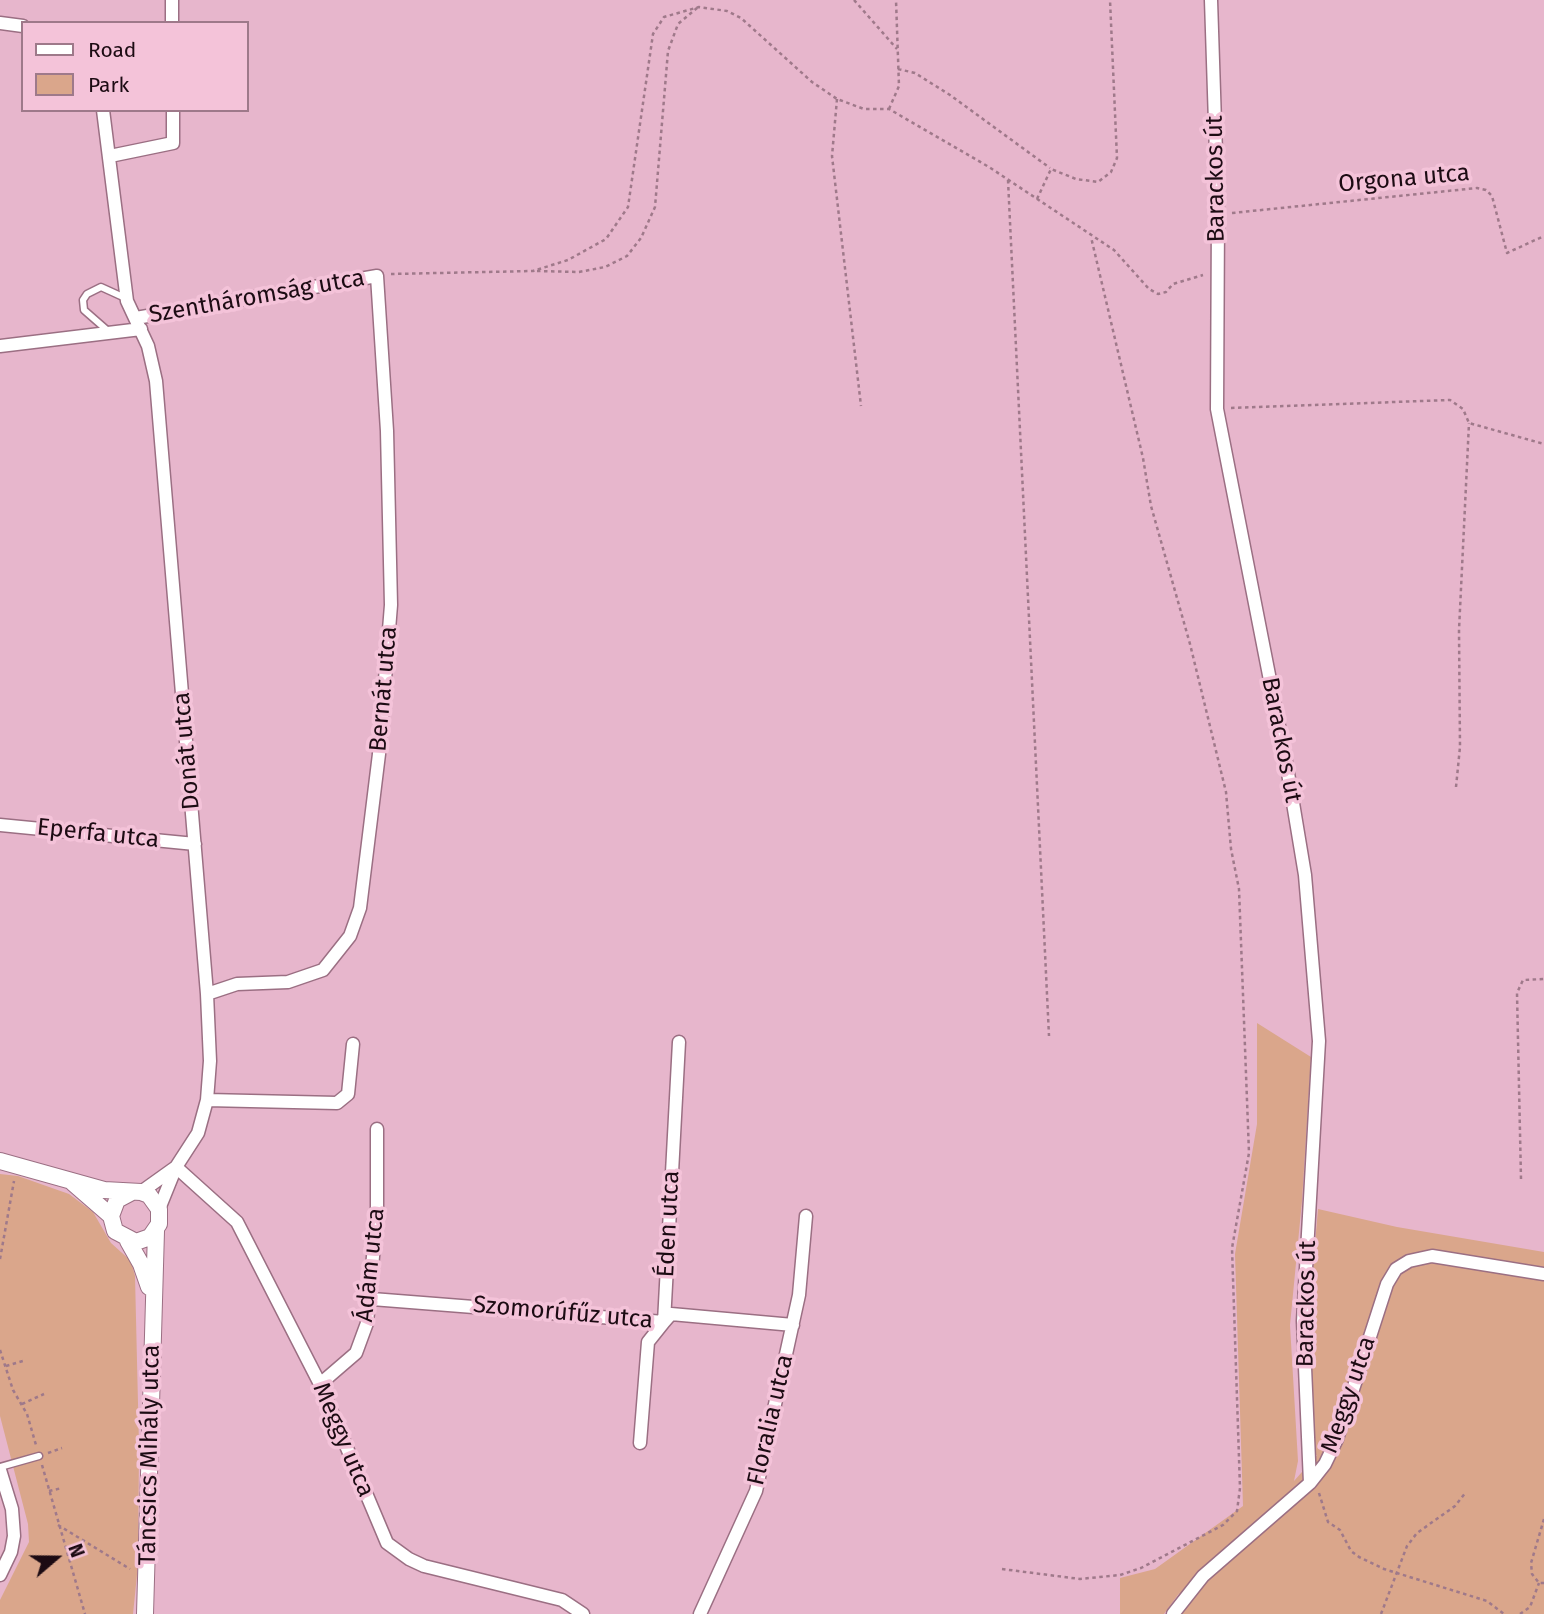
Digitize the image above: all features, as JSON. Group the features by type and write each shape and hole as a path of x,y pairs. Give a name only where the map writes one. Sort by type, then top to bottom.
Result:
{"street":[{"path":"172,0 172,21"},
{"name":"Barackos út","path":"1211,0 1218,215 1217,409 1287,767 1308,917 1319,1041 1303,1321 1310,1483"},
{"path":"0,23 21,26"},
{"path":"103,112 127,301"},
{"path":"110,156 173,143 173,112"},
{"name":"Szentháromság utca","path":"0,346 112,334 138,323 377,276"},
{"name":"Bernát utca","path":"207,994 237,984 288,982 323,971 350,936 360,908 379,754 391,605 387,430 377,276"},
{"name":"Donát utca","path":"127,301 138,323 156,381 207,994 210,1061 206,1100 198,1133 176,1167 159,1209"},
{"name":"Eperfa utca","path":"0,825 195,844"},
{"name":"Éden utca","path":"640,1443 648,1342 664,1322 679,1042"},
{"path":"206,1100 337,1103 348,1094 353,1044"},
{"name":"Ádám utca","path":"320,1384 356,1353 367,1323 372,1299 377,1212 377,1129"},
{"path":"0,1161 17,1164 69,1179 104,1190 136,1192 155,1201 159,1209 156,1231 144,1241 128,1241 115,1231 111,1216 69,1179"},
{"name":"Donát utca","path":"136,1192 176,1167"},
{"name":"Meggy utca","path":"176,1167 237,1222 320,1384 382,1533 394,1550 425,1566 562,1600 583,1614"},
{"path":"111,1216 117,1200 136,1192"},
{"name":"Floralia utca","path":"700,1614 756,1491 793,1325 803,1265 806,1216"},
{"name":"Táncsics Mihály utca","path":"145,1614 148,1579 152,1296 156,1231"},
{"name":"Táncsics Mihály utca","path":"128,1241 141,1264 152,1296"},
{"name":"Meggy utca","path":"1173,1614 1203,1576 1310,1483 1325,1464 1337,1439 1387,1284 1396,1269 1409,1261 1432,1256 1544,1274"},
{"name":"Szomorúfűz utca","path":"372,1299 664,1322 671,1314 793,1325"},
{"path":"0,1469 12,1509 14,1536 11,1552 0,1575"}],"lane":[{"path":"112,334 84,310 83,300 87,294 102,287 119,292 127,301"},
{"path":"0,1469 39,1456"}],"path":[{"path":"853,0 897,49"},
{"path":"889,109 899,86 896,0"},
{"path":"898,69 915,73 950,95 1051,169 1076,180 1098,182 1111,172 1117,158 1110,0"},
{"path":"377,276 579,272 605,267 627,256 641,238 655,207 668,51 678,24 699,7"},
{"path":"533,271 587,250 606,239 619,225 628,207 653,34 664,17 699,7 727,11 741,18 812,82 837,99 864,109 889,109 1008,180 1114,250 1149,289 1158,294 1167,292 1173,284 1198,276"},
{"path":"837,99 832,156 861,406"},
{"path":"1037,199 1051,169"},
{"path":"1008,180 1049,1036"},
{"name":"Orgona utca","path":"1218,215 1477,188 1486,190 1492,196 1507,253 1544,236"},
{"path":"1002,1569 1080,1579 1120,1575 1141,1568 1223,1525 1237,1511 1240,1488 1232,1248 1249,1153 1239,889 1231,849 1226,792 1190,644 1151,506 1138,433 1091,237"},
{"path":"1217,409 1442,400 1457,404 1469,423 1459,630 1460,747 1456,787"},
{"path":"1469,423 1544,444"},
{"path":"1521,1179 1517,993 1523,980 1544,979"},
{"path":"0,1259 17,1164"},
{"path":"0,1350 27,1414 85,1614"},
{"path":"5,1366 23,1361"},
{"path":"22,1405 44,1394"},
{"path":"1310,1483 1321,1496 1328,1522 1340,1530 1351,1551 1375,1566 1487,1601 1504,1614"},
{"path":"49,1491 62,1488"},
{"path":"1381,1614 1407,1546 1417,1533 1455,1506 1466,1492"},
{"path":"1520,1614 1530,1607 1542,1583 1532,1574 1531,1563 1544,1518"},
{"path":"58,1525 148,1579"}],"green space":[{"path":"1257,1023 1311,1057 1302,1201 1290,1325 1298,1461 1294,1481 1317,1455 1312,1455 1309,1314 1318,1209 1397,1227 1544,1252 1544,1614 1168,1614 1180,1592 1164,1614 1120,1614 1120,1578 1155,1569 1243,1506 1235,1254 1257,1124"},
{"path":"0,1174 18,1176 69,1194 93,1212 111,1243 131,1261 135,1276 139,1446 138,1565 133,1614 0,1614 0,1600 29,1542 28,1524 0,1416"}]}
